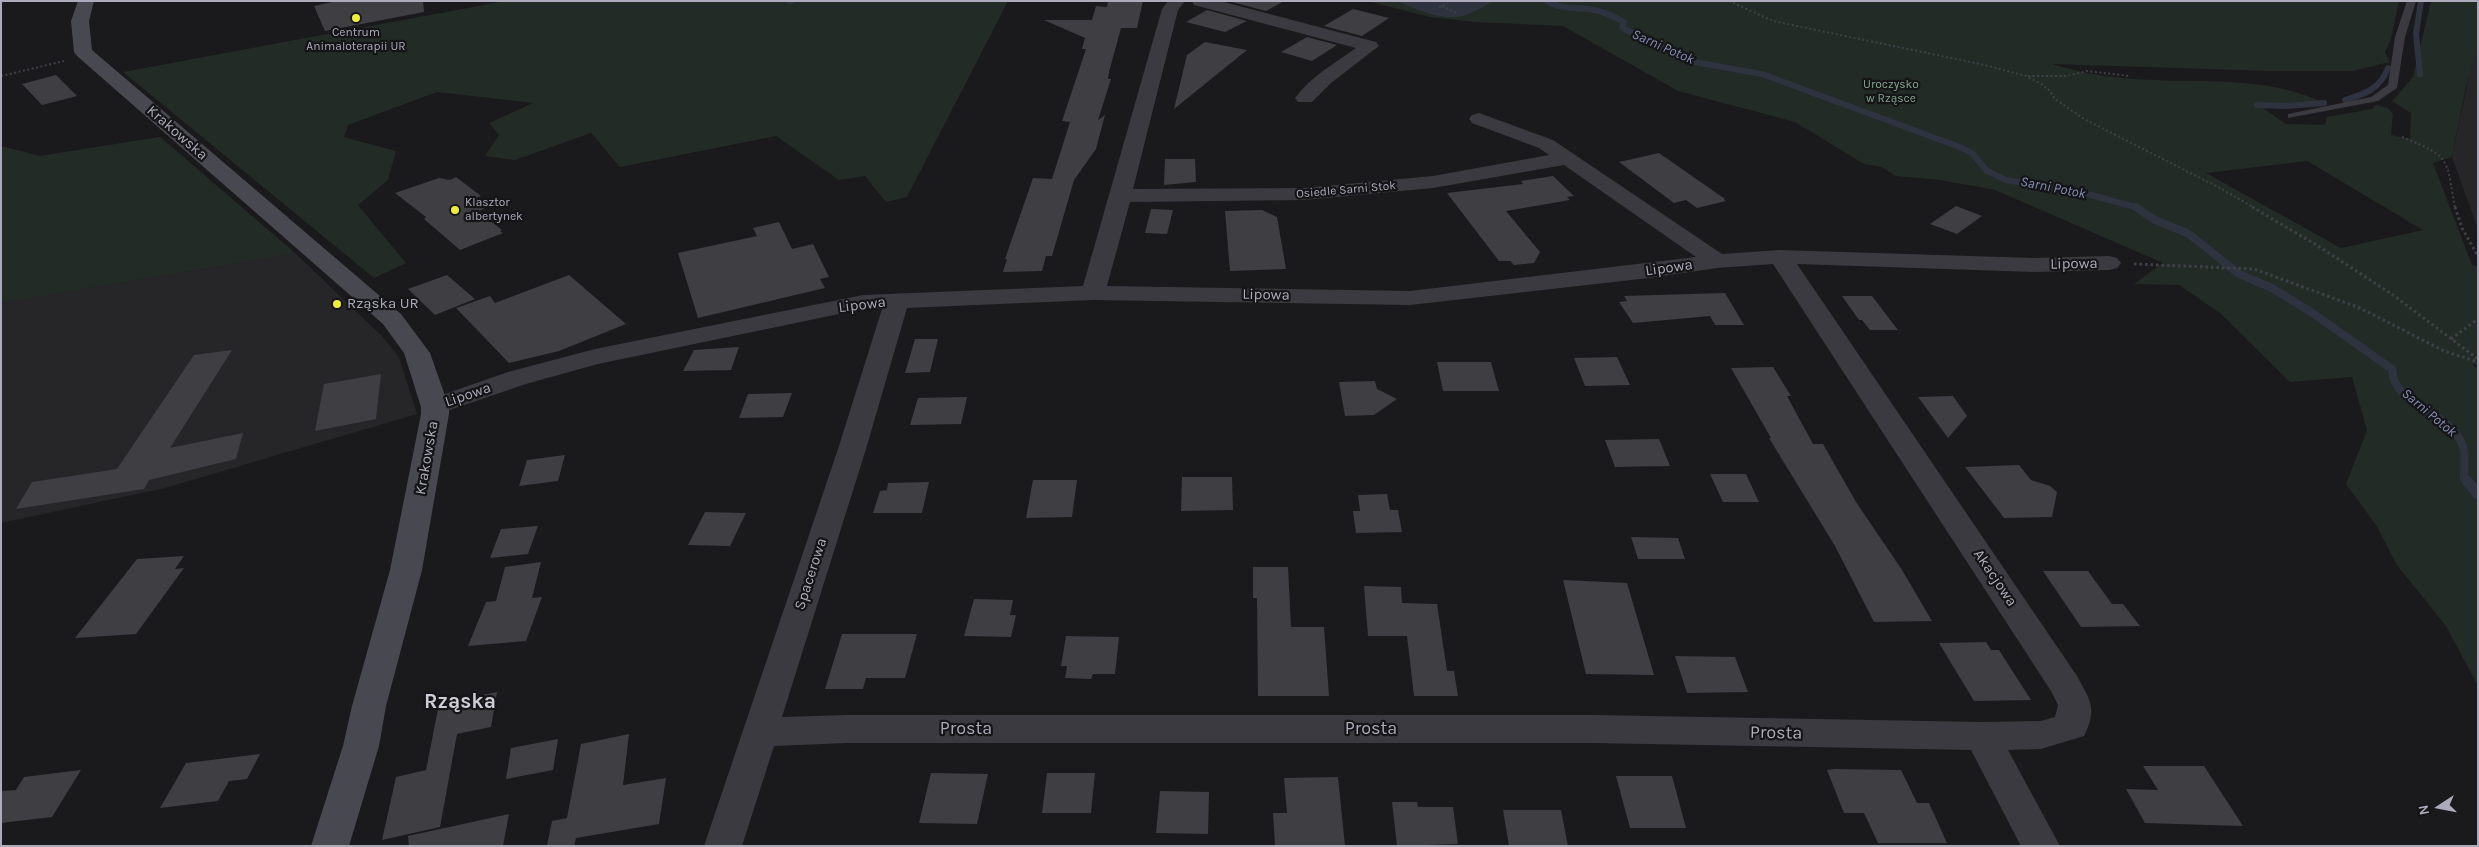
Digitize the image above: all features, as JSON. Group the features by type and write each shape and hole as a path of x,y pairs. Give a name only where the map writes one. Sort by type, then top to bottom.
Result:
{"street":[{"path":"86,1 80,21 83,52 88,56"},
{"path":"1093,293 1121,196 1170,9 1178,1"},
{"path":"1200,1 1370,46 1324,79 1305,98"},
{"name":"Krakowska","path":"88,56 392,319 417,353 435,407 406,570 369,706 361,746 330,846"},
{"path":"1479,119 1546,144 1717,261"},
{"name":"Osiedle Sarni Stok","path":"1121,196 1304,194 1433,182 1569,158"},
{"name":"Lipowa","path":"435,407 517,378 604,355 863,302 1093,293 1410,298 1649,271 1717,261 1780,257 2034,265 2109,264"},
{"name":"Akacjowa","path":"1780,257 2060,677 2075,705 2071,726 2041,735 1982,736"},
{"name":"Spacerowa","path":"723,846 852,450 897,301"},
{"name":"Prosta","path":"759,732 847,729 1594,729 1982,736"},
{"path":"1982,736 2041,846"}],"lane":[{"path":"2292,116 2374,99 2393,86 2400,37 2412,1"}],"path":[{"path":"1729,1 1750,13 1773,21 1920,53 1992,66 2026,76 2041,84 2050,91 2055,99 2084,119 2199,176 2264,212 2393,295 2478,360"},
{"path":"1448,4 1440,6 1458,14"},
{"path":"1,76 88,56"},
{"path":"2026,76 2067,76 2088,72 2129,76"},
{"path":"2402,137 2434,150 2447,163 2456,212 2462,228 2478,256"},
{"path":"2109,264 2214,266 2254,269 2360,308 2444,351 2478,360"},
{"path":"2451,339 2467,330 2478,319"}],"shaded area":[{"path":"2478,34 2478,229 2452,157"},
{"path":"160,137 295,253 381,335 399,357 417,414 165,488 1,523 1,146 40,156"}],"green space":[{"path":"505,1 1008,1 907,197 886,202 865,176 839,180 776,136 620,167 591,133 515,160 485,156 499,135 489,123 533,103 437,92 348,125 344,137 396,151 388,180 358,205 406,263 374,278 123,72"},
{"name":"Uroczysko w Rząsce","path":"1367,1 2399,1 2391,39 2385,52 2390,62 2353,71 2270,71 2052,64 2088,73 2123,78 2224,82 2274,87 2322,102 2320,106 2263,108 2286,124 2325,125 2327,117 2372,109 2376,105 2388,108 2393,114 2391,135 2410,139 2411,113 2392,101 2413,77 2431,1 2478,1 2478,47 2466,87 2452,157 2433,163 2472,265 2478,267 2478,365 2472,364 2478,369 2478,686 2446,626 2397,565 2376,525 2346,484 2367,430 2352,377 2290,382 2220,313 2179,285 2134,284 2163,263 1995,190 1940,180 1896,176 1881,167 1864,164 1795,122 1678,91 1563,26 1475,22 1430,17","holes":["2307,161 2423,230 2341,248 2206,173"]},
{"path":"160,137 295,253 1,303 1,146 40,156"}],"water":[{"path":"1397,1 1494,1 1462,16 1446,17 1437,16"}],"building":[{"name":"Centrum Animaloterapii UR","path":"337,1 423,1 424,12 325,31 314,6"},
{"path":"1108,1 1143,1 1137,28 1121,28 1109,72 1108,79 1111,79 1098,120 1105,115 1096,149 1074,180 1052,256 1046,256 1042,271 1003,272 1007,259 1005,259 1033,178 1052,179 1070,122 1062,121 1086,49 1082,49 1085,38 1044,20 1092,20 1096,6 1107,7"},
{"path":"1228,1 1284,1 1266,11"},
{"path":"1353,9 1389,18 1362,36 1324,26"},
{"path":"1207,10 1247,21 1225,32 1186,22"},
{"path":"1307,37 1337,45 1312,61 1281,52"},
{"path":"1205,42 1247,50 1174,109 1187,55"},
{"path":"56,75 77,96 42,105 22,84"},
{"path":"1659,153 1726,201 1697,208 1686,200 1674,203 1619,162"},
{"path":"1165,159 1195,159 1196,182 1164,185"},
{"path":"1553,176 1574,196 1567,197 1570,200 1506,211 1540,252 1534,263 1514,265 1510,261 1499,261 1447,193 1523,184 1521,181"},
{"name":"Klasztor albertynek","path":"456,177 481,196 471,200 484,209 478,211 502,230 500,231 503,233 460,250 424,219 426,217 395,193 439,178 450,180"},
{"path":"1956,206 1982,216 1957,234 1930,224"},
{"path":"1151,209 1173,210 1167,234 1145,233"},
{"path":"1262,210 1277,217 1286,269 1230,271 1225,211"},
{"path":"779,222 792,249 813,244 829,277 820,279 825,288 698,318 678,253 757,236 753,228"},
{"path":"447,275 475,299 435,315 408,289"},
{"path":"569,275 626,324 559,351 509,363 456,308 490,296 495,303"},
{"path":"1725,293 1744,325 1715,325 1710,316 1633,323 1619,302 1627,301 1624,296"},
{"path":"1842,296 1872,296 1898,330 1870,330 1862,320 1859,320"},
{"path":"915,339 938,339 930,372 905,373"},
{"path":"739,347 731,370 683,371 694,350"},
{"path":"232,350 170,448 243,433 236,459 149,480 144,489 16,509 32,482 117,469 194,355"},
{"path":"1617,357 1630,385 1585,386 1574,358"},
{"path":"1437,362 1491,362 1499,391 1443,391"},
{"path":"1773,367 1791,396 1787,396 1813,444 1823,444 1856,502 1902,570 1932,621 1874,622 1835,546 1769,438 1771,438 1731,368"},
{"path":"381,374 376,419 315,431 324,384"},
{"path":"1375,381 1377,389 1397,399 1374,415 1345,416 1339,382"},
{"path":"792,393 783,417 739,418 748,394"},
{"path":"1953,396 1967,416 1948,438 1918,397"},
{"path":"967,397 961,424 910,425 918,398"},
{"path":"1659,439 1670,466 1615,467 1605,440"},
{"path":"565,455 558,481 519,486 527,460"},
{"path":"2019,465 2031,480 2050,486 2057,492 2052,517 2004,518 1965,467"},
{"path":"1710,474 1746,474 1759,502 1723,502"},
{"path":"1182,477 1232,477 1233,510 1181,511"},
{"path":"1033,480 1077,480 1072,517 1026,518"},
{"path":"929,482 922,513 873,513 880,491 887,490 888,483"},
{"path":"1387,494 1390,510 1398,510 1402,532 1356,533 1353,511 1360,511 1358,495"},
{"path":"705,512 746,513 730,546 688,545"},
{"path":"538,526 528,554 490,558 501,529"},
{"path":"1631,537 1678,538 1685,559 1638,559"},
{"path":"184,556 175,569 184,568 136,634 75,638 137,559"},
{"path":"541,562 532,598 542,597 526,641 468,646 486,602 496,601 505,567"},
{"path":"1253,567 1288,567 1291,627 1324,627 1329,696 1258,696 1257,598 1253,598"},
{"path":"2043,571 2088,571 2112,604 2123,604 2140,626 2081,627"},
{"path":"1563,580 1627,583 1654,675 1586,674"},
{"path":"1364,586 1401,587 1402,603 1437,604 1447,671 1454,671 1458,696 1414,696 1407,636 1368,636"},
{"path":"974,599 1013,600 1010,615 1016,615 1011,637 964,636"},
{"path":"842,634 917,634 905,678 866,678 863,689 825,689"},
{"path":"1066,636 1119,637 1115,674 1093,674 1091,679 1065,678 1067,666 1061,666"},
{"path":"1986,642 1991,650 1999,650 2031,700 1974,701 1939,643"},
{"path":"1675,656 1735,657 1748,692 1687,693"},
{"path":"497,692 491,727 457,734 440,827 382,840 396,777 426,770 439,704"},
{"path":"629,734 623,785 666,778 659,824 576,838 574,846 547,846 552,821 567,818 581,744"},
{"path":"558,739 553,770 506,779 511,748"},
{"path":"260,754 247,779 229,781 218,801 160,808 186,763"},
{"path":"2143,766 2204,766 2243,826 2145,823 2126,789 2158,790"},
{"path":"81,770 52,817 1,823 1,791 16,790 24,777"},
{"path":"1827,770 1901,770 1917,803 1929,803 1947,843 1878,843 1864,813 1844,813"},
{"path":"931,773 988,774 977,824 919,823"},
{"path":"1047,773 1095,773 1091,813 1042,813"},
{"path":"1616,776 1672,776 1686,828 1630,828"},
{"path":"1338,777 1345,846 1275,846 1273,813 1287,813 1284,778"},
{"path":"1160,791 1209,792 1208,834 1156,833"},
{"path":"1392,802 1417,802 1418,807 1453,807 1458,844 1397,846"},
{"path":"1503,810 1561,810 1568,846 1509,846"},
{"path":"509,814 503,846 409,846 408,836"}],"waterway":[{"name":"Sarni Potok","path":"1547,1 1558,6 1594,10 1610,15 1624,22 1622,27 1624,29 1694,62 1762,74 1957,146 1972,153 1987,171 2006,180 2084,193 2136,207"},
{"path":"2420,74 2416,34 2421,1"},
{"path":"2345,100 2371,90 2381,81 2388,68"},
{"path":"2257,105 2286,106 2324,103"},
{"name":"Sarni Potok","path":"2136,207 2153,219 2189,234 2239,274 2272,288 2311,312 2392,369 2395,382 2403,393 2444,422 2460,439 2464,451 2464,478 2468,483"},
{"name":"Sarni Potok","path":"2467,481 2478,494"}],"place":[{"name":"Centrum Animaloterapii UR","path":"356,18"},
{"name":"Klasztor albertynek","path":"455,210"},
{"name":"Rząska UR","path":"337,304"}],"district":[{"name":"Rząska","path":"460,702"}]}
